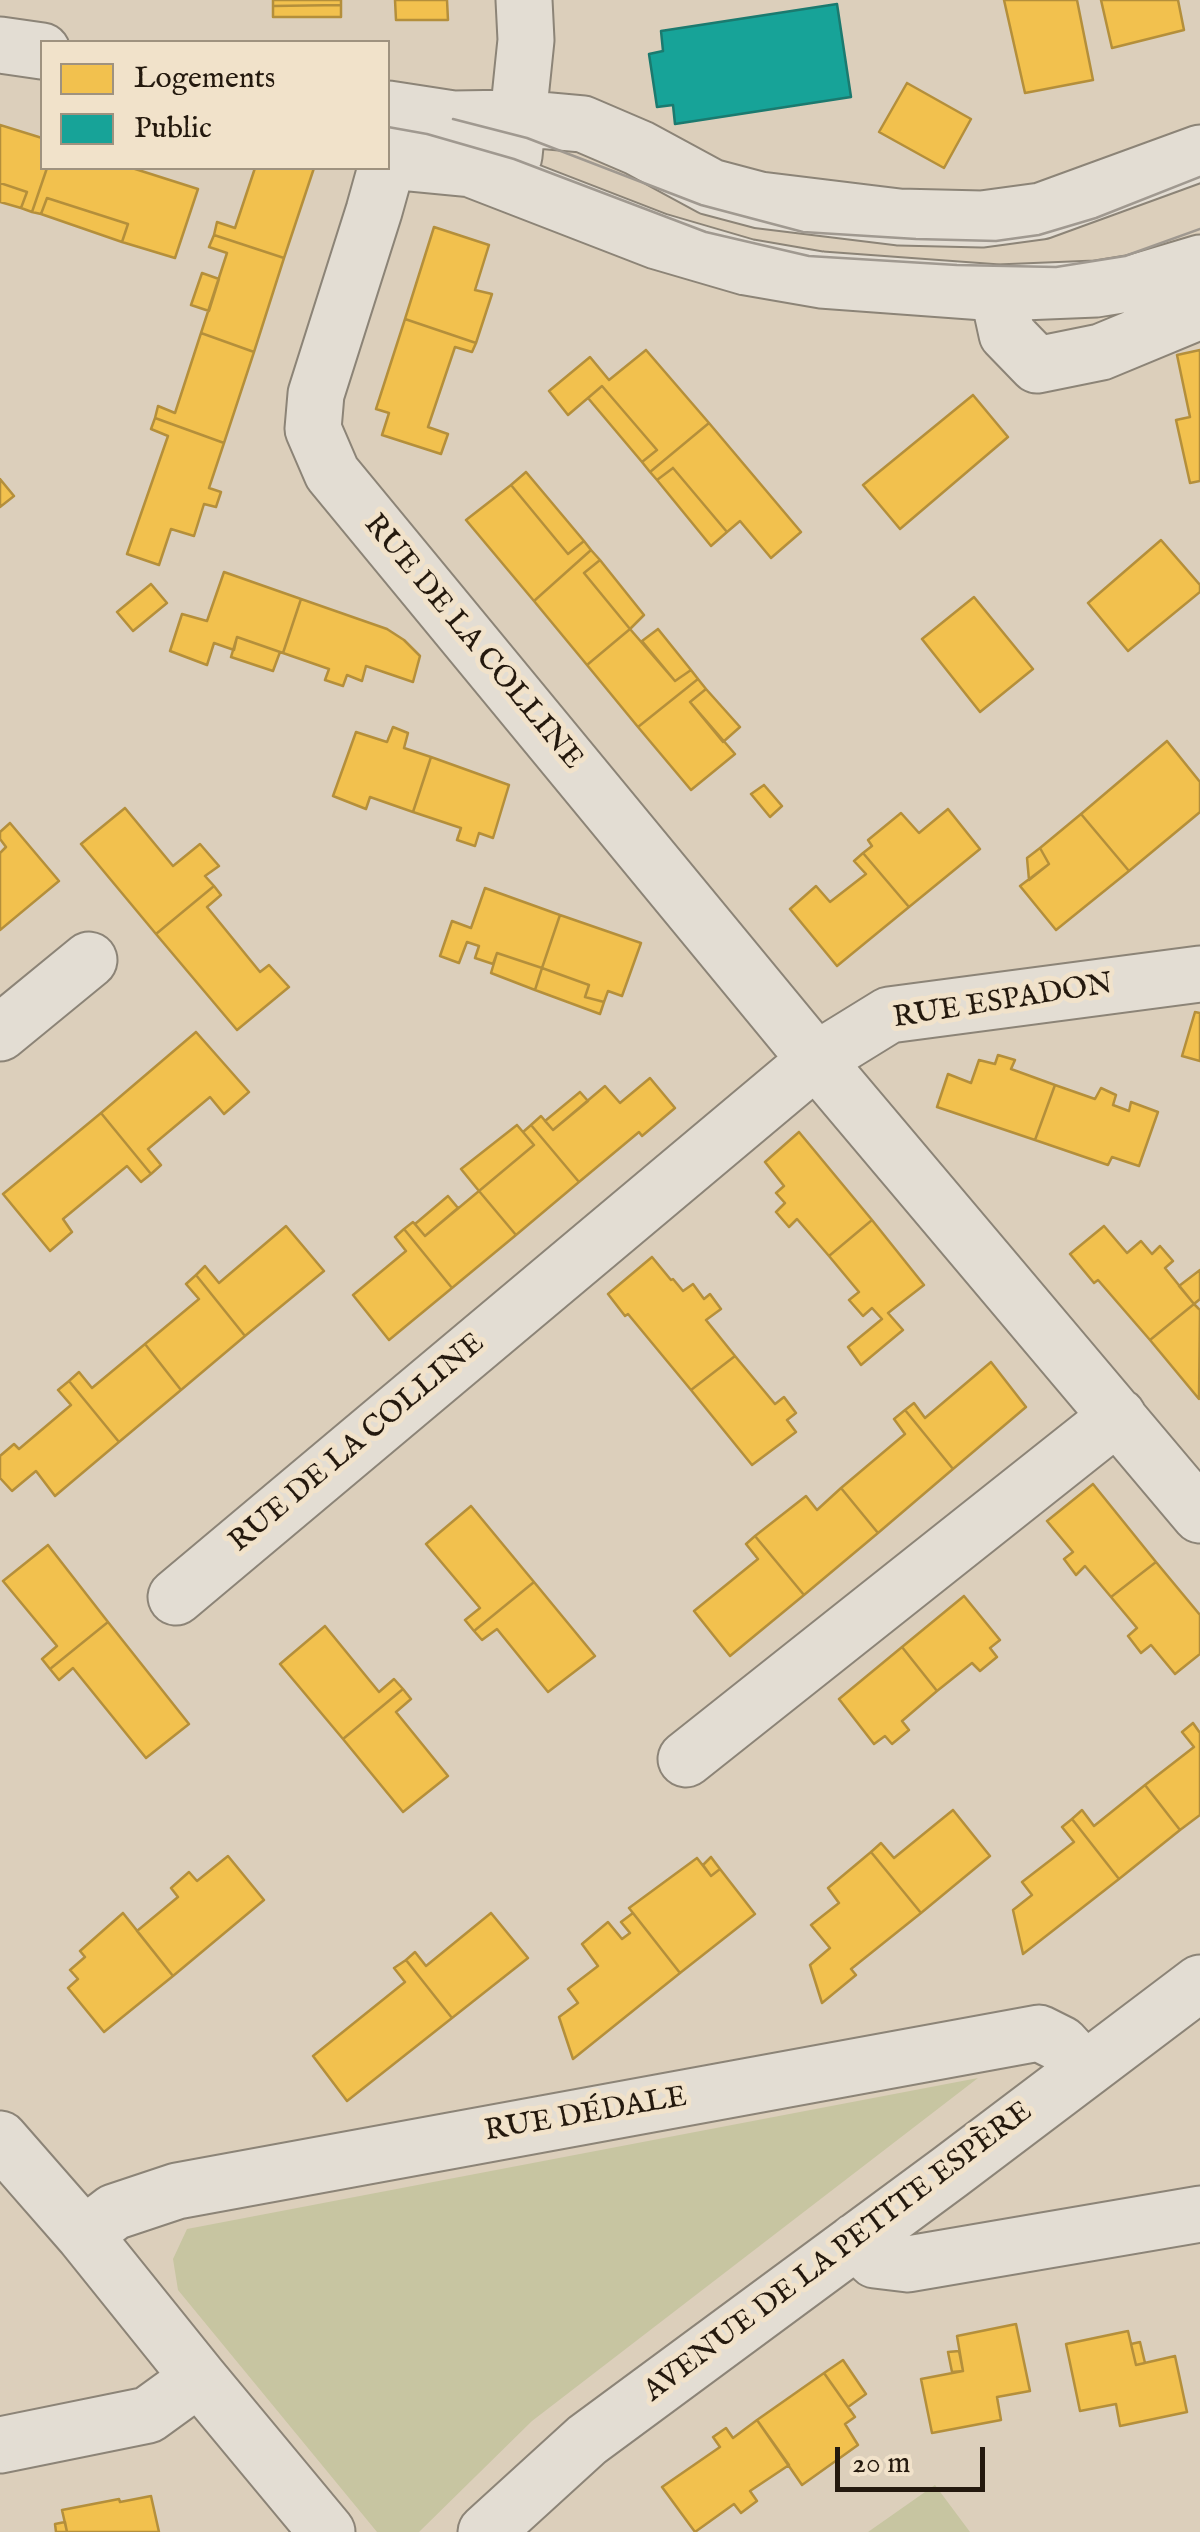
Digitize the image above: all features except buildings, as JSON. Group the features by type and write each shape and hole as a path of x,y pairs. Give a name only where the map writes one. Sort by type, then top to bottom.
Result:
{"street":[{"path":"512,184 526,40 524,0"},
{"path":"0,45 40,51"},
{"path":"0,70 40,74"},
{"path":"390,135 454,119 517,118 583,124 639,148 711,187 760,200 899,217 982,219 1041,211 1200,154"},
{"path":"390,137 657,241 746,267 822,280 998,293 1096,289 1132,283 1200,262"},
{"name":"RUE DE LA COLLINE","path":"382,170 374,211 316,394 313,428 332,473 816,1060 1200,1515"},
{"path":"998,293 1007,334 1038,365 1102,352 1200,311"},
{"path":"0,1033 89,960"},
{"name":"RUE ESPADON","path":"816,1060 889,1016 1200,974"},
{"name":"RUE DE LA COLLINE","path":"176,1596 816,1060"},
{"path":"686,1759 1118,1416"},
{"name":"AVENUE DE LA PETITE ESPÈRE","path":"486,2532 586,2440 1200,1982"},
{"name":"RUE DÉDALE","path":"84,2235 114,2212 178,2191 1038,2033 1061,2044 1085,2070"},
{"path":"0,2139 84,2235 327,2532"},
{"path":"856,2240 876,2260 908,2264 1200,2214"},
{"path":"0,2445 148,2415 198,2378"}],"shaded area":[{"path":"978,2078 532,2421 419,2532 377,2532 178,2290 173,2259 187,2229"},
{"path":"935,2485 970,2532 868,2532"}],"tram line":[{"path":"453,119 527,138 701,205 803,232 996,241 1039,235 1096,218 1200,177"},
{"path":"390,127 514,159 706,232 809,256 1056,267 1125,256 1200,229"}]}
